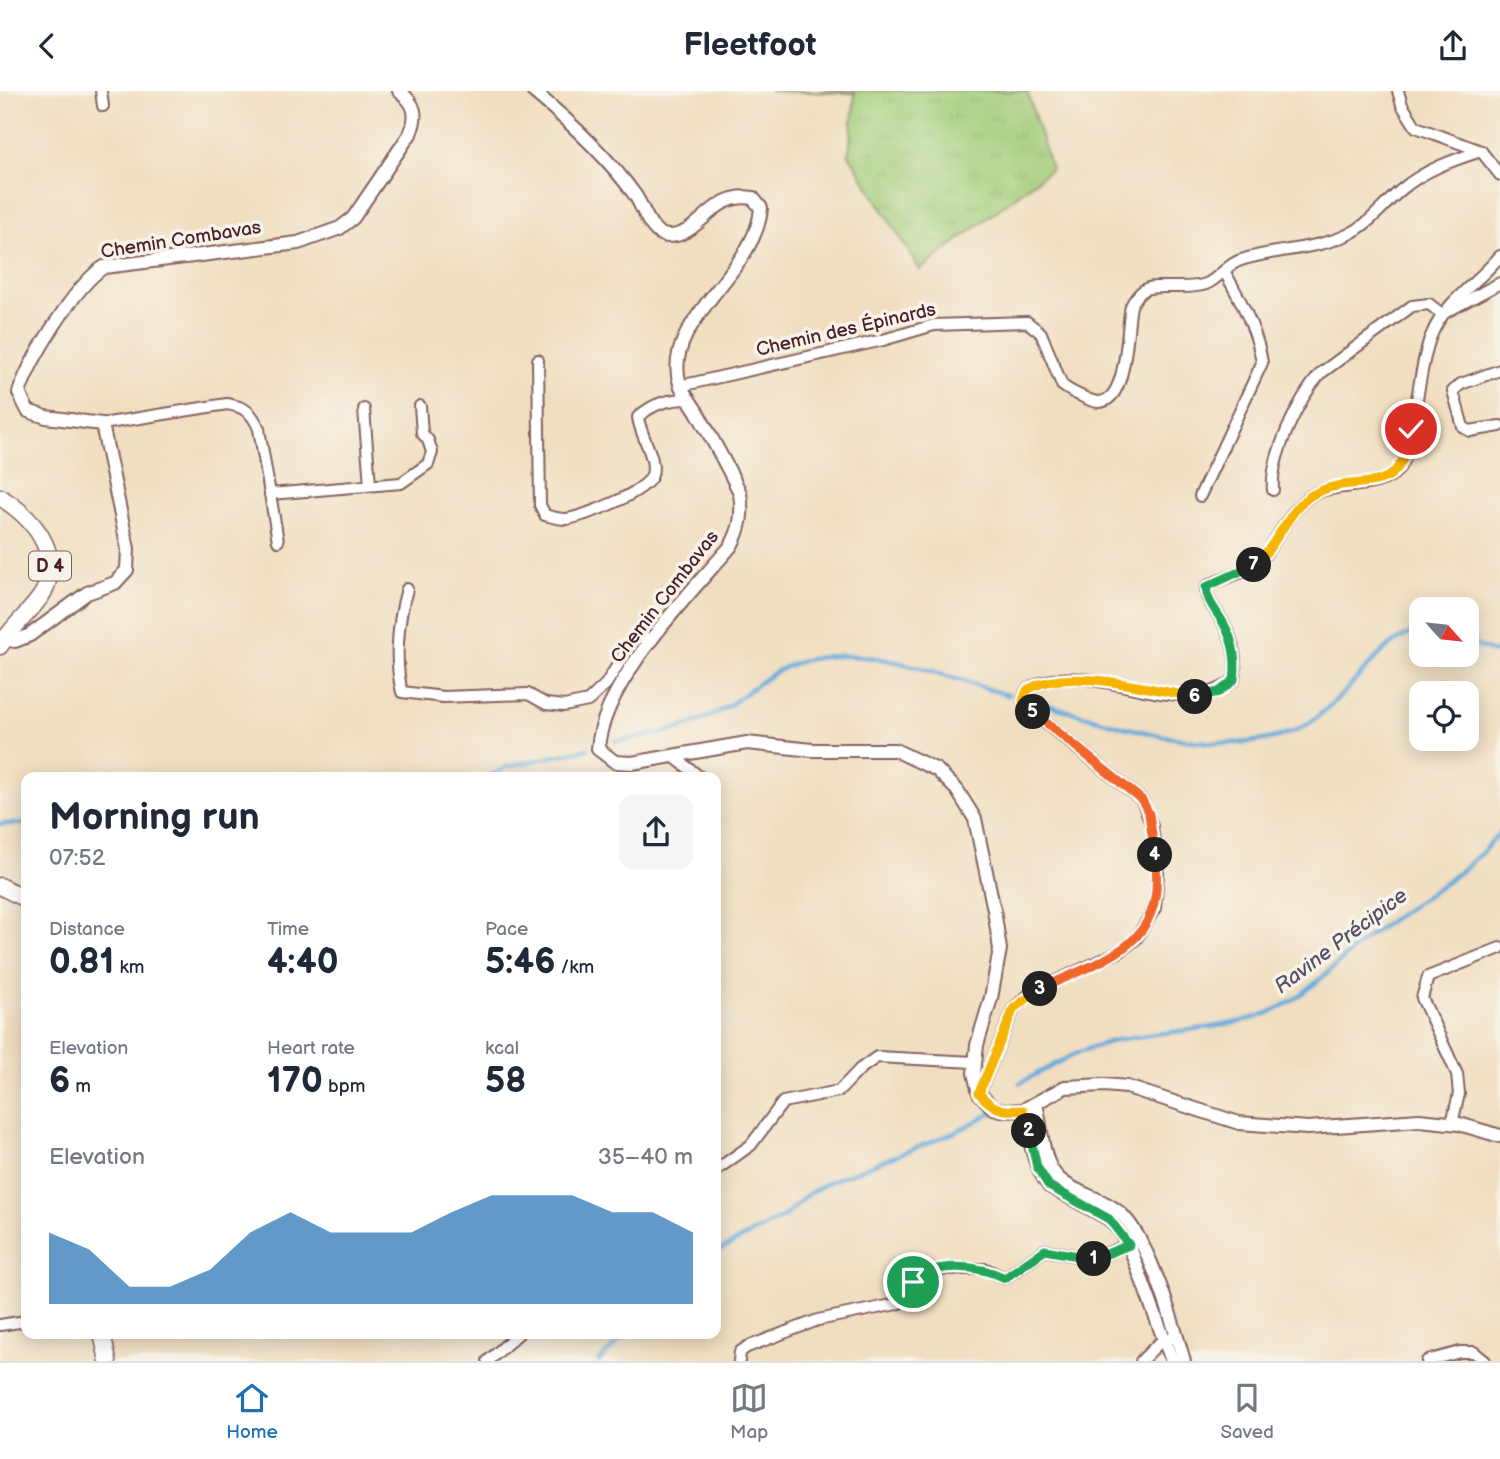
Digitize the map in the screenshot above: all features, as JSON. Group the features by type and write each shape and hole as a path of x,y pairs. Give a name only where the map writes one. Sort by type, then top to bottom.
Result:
{"main road":[{"name":"D 4","path":"0,498 39,530 51,571 43,593 2,643"},
{"path":"0,886 21,896"},
{"path":"103,1339 108,1361"}],"street":[{"path":"101,91 103,106"},
{"name":"Chemin Combavas","path":"102,423 46,417 28,411 19,393 31,365 88,277 104,267 298,243 340,228 353,218 410,134 416,120 414,105 399,91"},
{"path":"533,91 561,114 635,195 654,229 660,234 670,236 684,232 712,208 740,196 753,198 761,208 760,221 740,264 686,334 679,353 680,386"},
{"path":"1398,91 1402,105 1416,127 1481,151 1500,175"},
{"name":"Chemin des Épinards","path":"680,386 883,340 934,325 1027,322 1041,333 1062,385 1069,391 1095,402 1106,400 1114,392 1122,372 1132,303 1145,289 1157,286 1179,289 1208,283 1237,261 1348,235 1365,225 1401,190 1423,174 1481,151"},
{"path":"1500,256 1442,314 1430,337 1416,391 1408,449 1398,470 1385,479 1311,496 1261,559 1247,570 1206,587 1206,598 1222,619 1231,642 1237,663 1234,680 1219,692 1197,698 1094,681 1056,680 1027,690 1023,701 1032,712 1142,800 1152,826 1158,874 1156,908 1136,939 1119,952 1032,992 1014,1008 979,1093 993,1108 1006,1111 1023,1110 1065,1087 1127,1087 1239,1123 1284,1128 1409,1119 1452,1123 1500,1136"},
{"path":"1200,496 1262,363 1261,351 1224,271"},
{"path":"1442,314 1463,306 1500,283"},
{"path":"1273,489 1274,464 1310,386 1321,373 1412,306 1429,304 1442,314"},
{"path":"538,360 540,505 545,515 556,519 569,519 637,492 647,484 653,463 639,429 638,417 649,407 672,399 690,399"},
{"path":"1500,370 1461,384 1453,391 1463,427 1470,431 1500,426"},
{"name":"Chemin Combavas","path":"680,386 690,399 735,481 743,511 738,533 731,546 653,639 605,715 598,748 615,762 674,757 747,743 812,750 895,750 937,770 957,790 975,819 1000,949 974,1062 979,1093"},
{"path":"2,643 30,635 87,593 115,583 127,570 128,549 102,423 227,404 241,407 253,414 278,541"},
{"path":"270,494 401,483 428,464 432,452 422,433 420,406"},
{"path":"364,409 370,485"},
{"path":"407,589 400,611 399,680 402,692 443,697 528,694 546,704 564,706 588,701 606,684 635,637 653,639"},
{"path":"674,757 694,772"},
{"path":"1452,1123 1459,1094 1457,1074 1422,998 1423,987 1428,977 1500,948"},
{"path":"721,1166 751,1145 783,1103 839,1091 877,1057 974,1062"},
{"path":"1036,1104 1046,1160 1054,1175 1124,1216 1171,1338 1184,1361"},
{"path":"1023,1110 1037,1167 1049,1186 1109,1219 1133,1243"},
{"path":"739,1361 740,1352 747,1347 818,1320 897,1304 909,1297 913,1282 920,1275 947,1269 979,1269 1005,1278 1045,1250 1094,1259 1133,1243"},
{"path":"0,1325 21,1322"},
{"path":"1142,1361 1171,1338"},
{"path":"1171,1338 1172,1361"},
{"path":"488,1361 512,1339"},
{"path":"1427,1361 1474,1352 1485,1361"}],"green space":[{"path":"769,91 1027,91 1051,169 920,270 849,155 855,93"}],"waterway":[{"path":"1037,702 1135,730 1170,737 1240,743 1273,738 1312,721 1385,649 1409,634"},
{"path":"1479,646 1500,655"},
{"path":"615,741 658,734 701,720 727,707 779,670 807,660 835,656 894,662 1008,695"},
{"path":"497,772 506,767 588,749"},
{"path":"0,824 21,824"},
{"name":"Ravine Précipice","path":"1020,1083 1065,1059 1101,1044 1131,1037 1223,1025 1276,1010 1304,993 1367,938 1471,863 1500,832"},
{"name":"Ravine Précipice","path":"721,1249 786,1215 807,1195 829,1182 956,1132 993,1112"},
{"name":"Ravine Précipice","path":"599,1361 621,1339"}],"route":[{"path":"913,1282 920,1275 947,1269 986,1269 1005,1278 1045,1250 1094,1259 1129,1245 1109,1219 1049,1186 1037,1167 1023,1110 1006,1111 993,1108 979,1093 1014,1008 1032,992 1119,952 1136,939 1156,908 1158,874 1152,826 1142,800 1032,712 1023,701 1027,690 1036,684 1056,680 1094,681 1197,698 1219,692 1234,680 1237,663 1222,619 1206,598 1206,587 1217,580 1247,570 1261,559 1297,510 1311,496 1327,490 1385,479 1398,470 1408,449 1411,429"}]}
